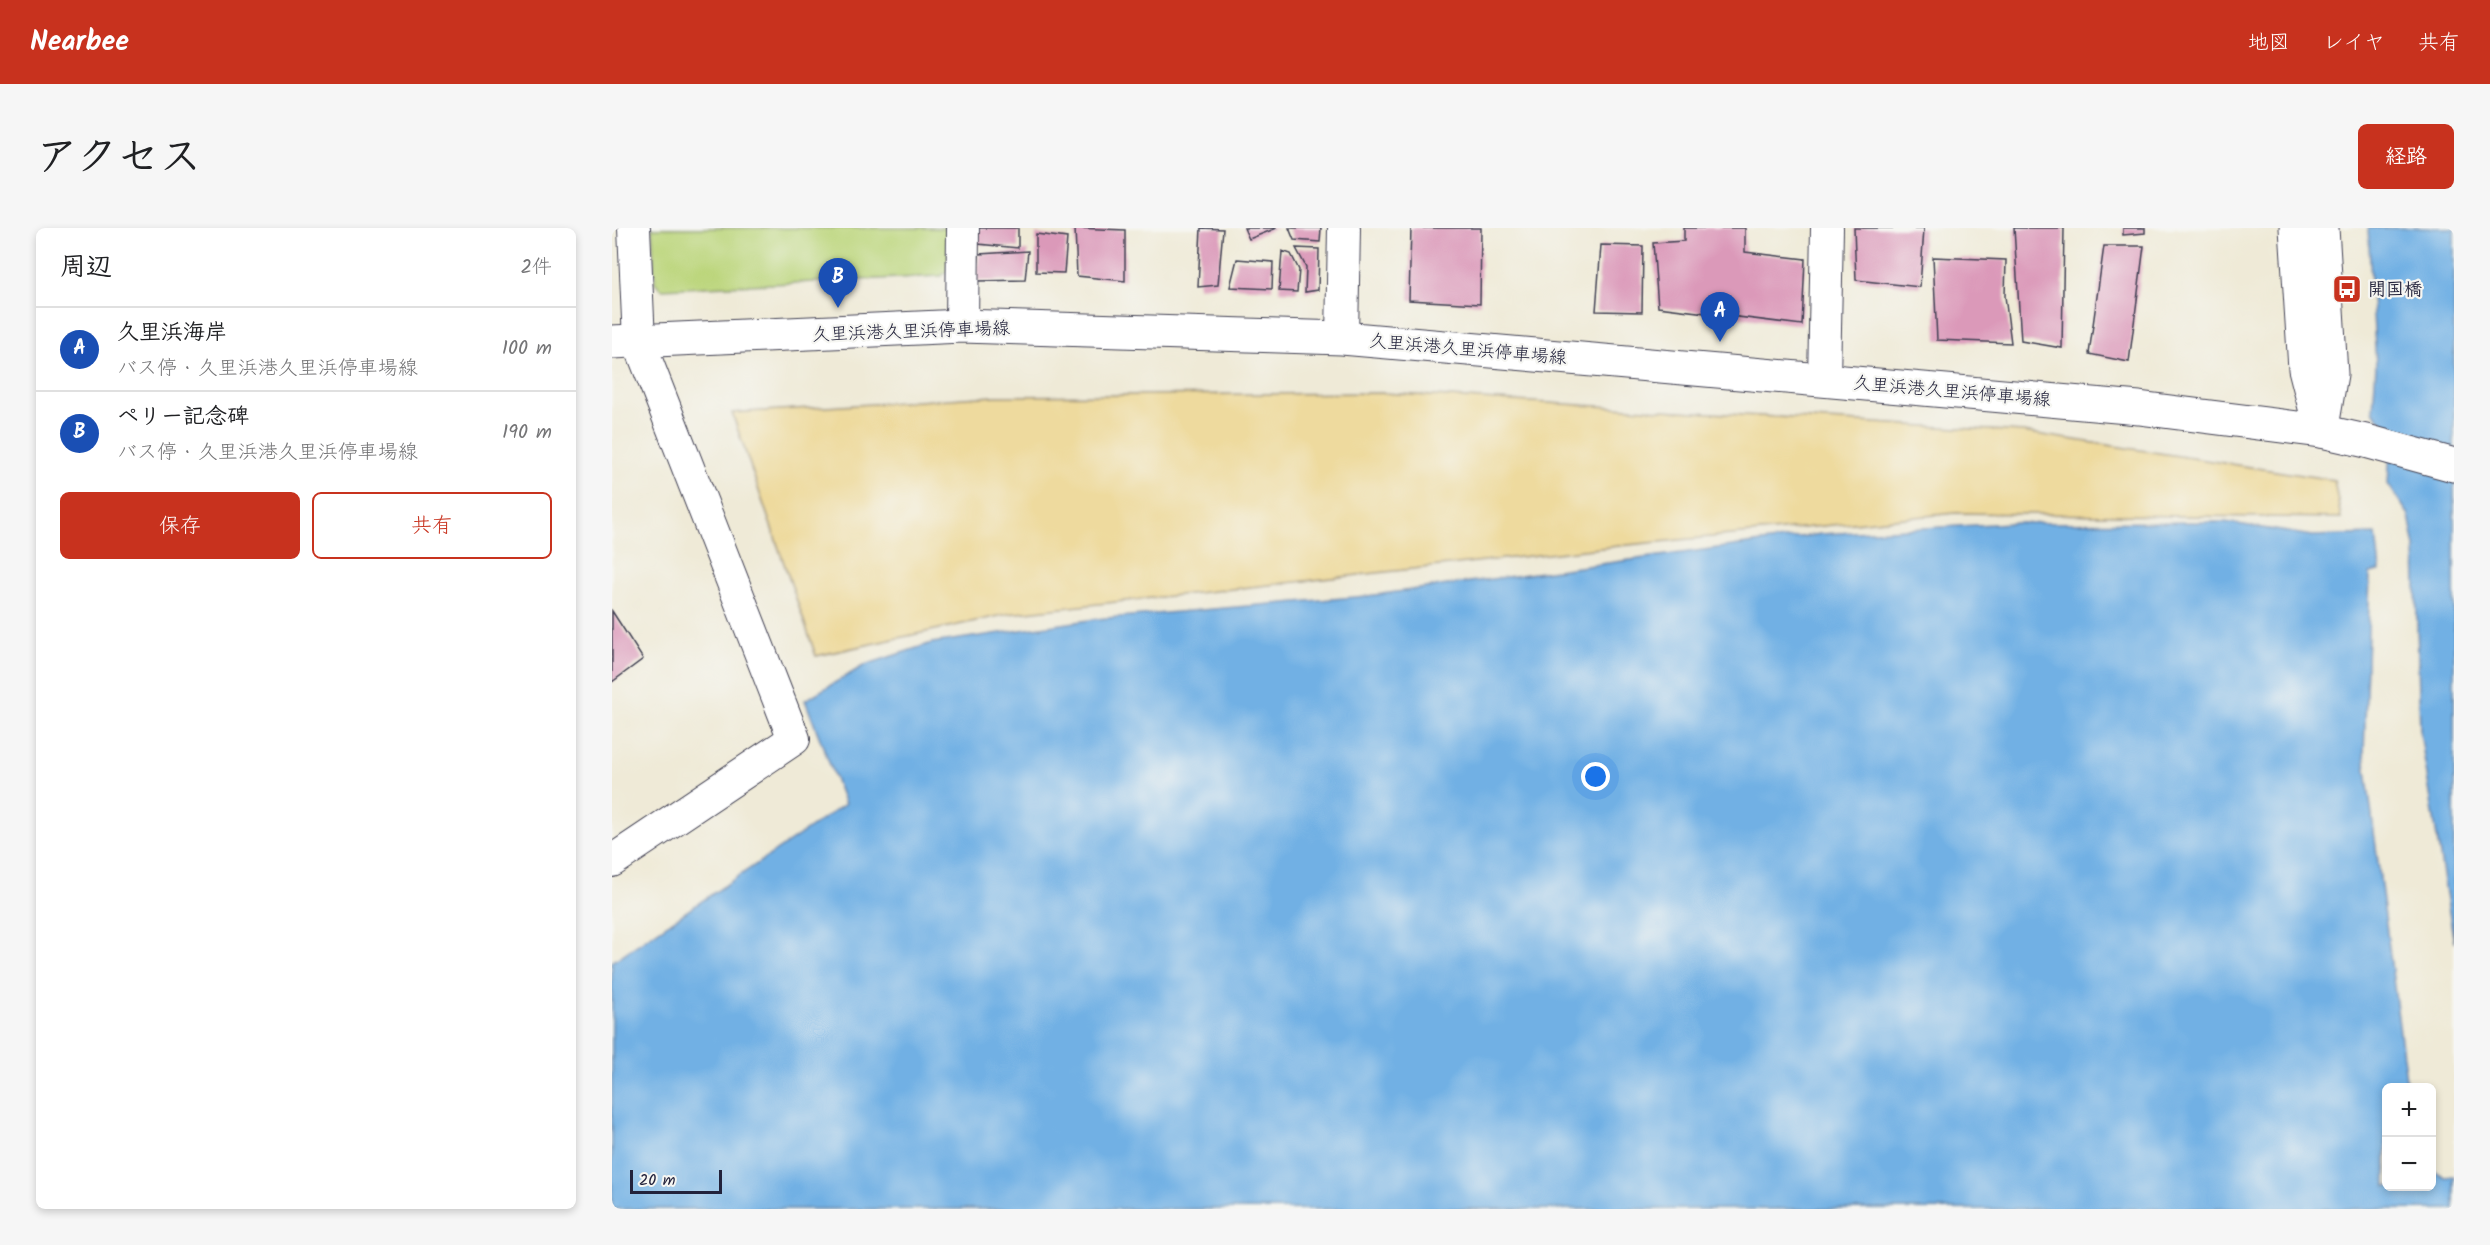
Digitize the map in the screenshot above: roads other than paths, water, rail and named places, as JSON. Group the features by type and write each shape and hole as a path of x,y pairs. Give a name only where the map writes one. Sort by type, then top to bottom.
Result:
{"main road":[{"path":"2296,228 2305,369 2321,432"},
{"path":"2321,432 2331,374 2322,228"},
{"name":"久里浜港久里浜停車場線","path":"626,342 962,326 1342,338 2139,408 2321,432 2366,441 2454,465"}],"street":[{"path":"612,861 794,738 626,342 634,228"},
{"path":"962,326 963,228"},
{"path":"1342,338 1344,228"},
{"path":"1824,380 1827,228"}],"water":[{"path":"2368,228 2454,228 2454,943 2420,732 2415,547 2409,515 2388,484 2391,432 2373,411 2376,365"},
{"path":"2225,522 2312,536 2376,534 2380,571 2370,573 2364,754 2406,1083 2382,1083 2382,1191 2436,1191 2436,1171 2445,1177 2454,1176 2454,1209 612,1209 612,962 845,804 805,700 865,665 932,643 1096,619 1367,596 1821,534 2011,523"}],"place":[{"name":"開国橋","path":"2347,289"},
{"name":"ペリー記念碑","path":"838,308"},
{"name":"久里浜海岸","path":"1720,342"}]}
